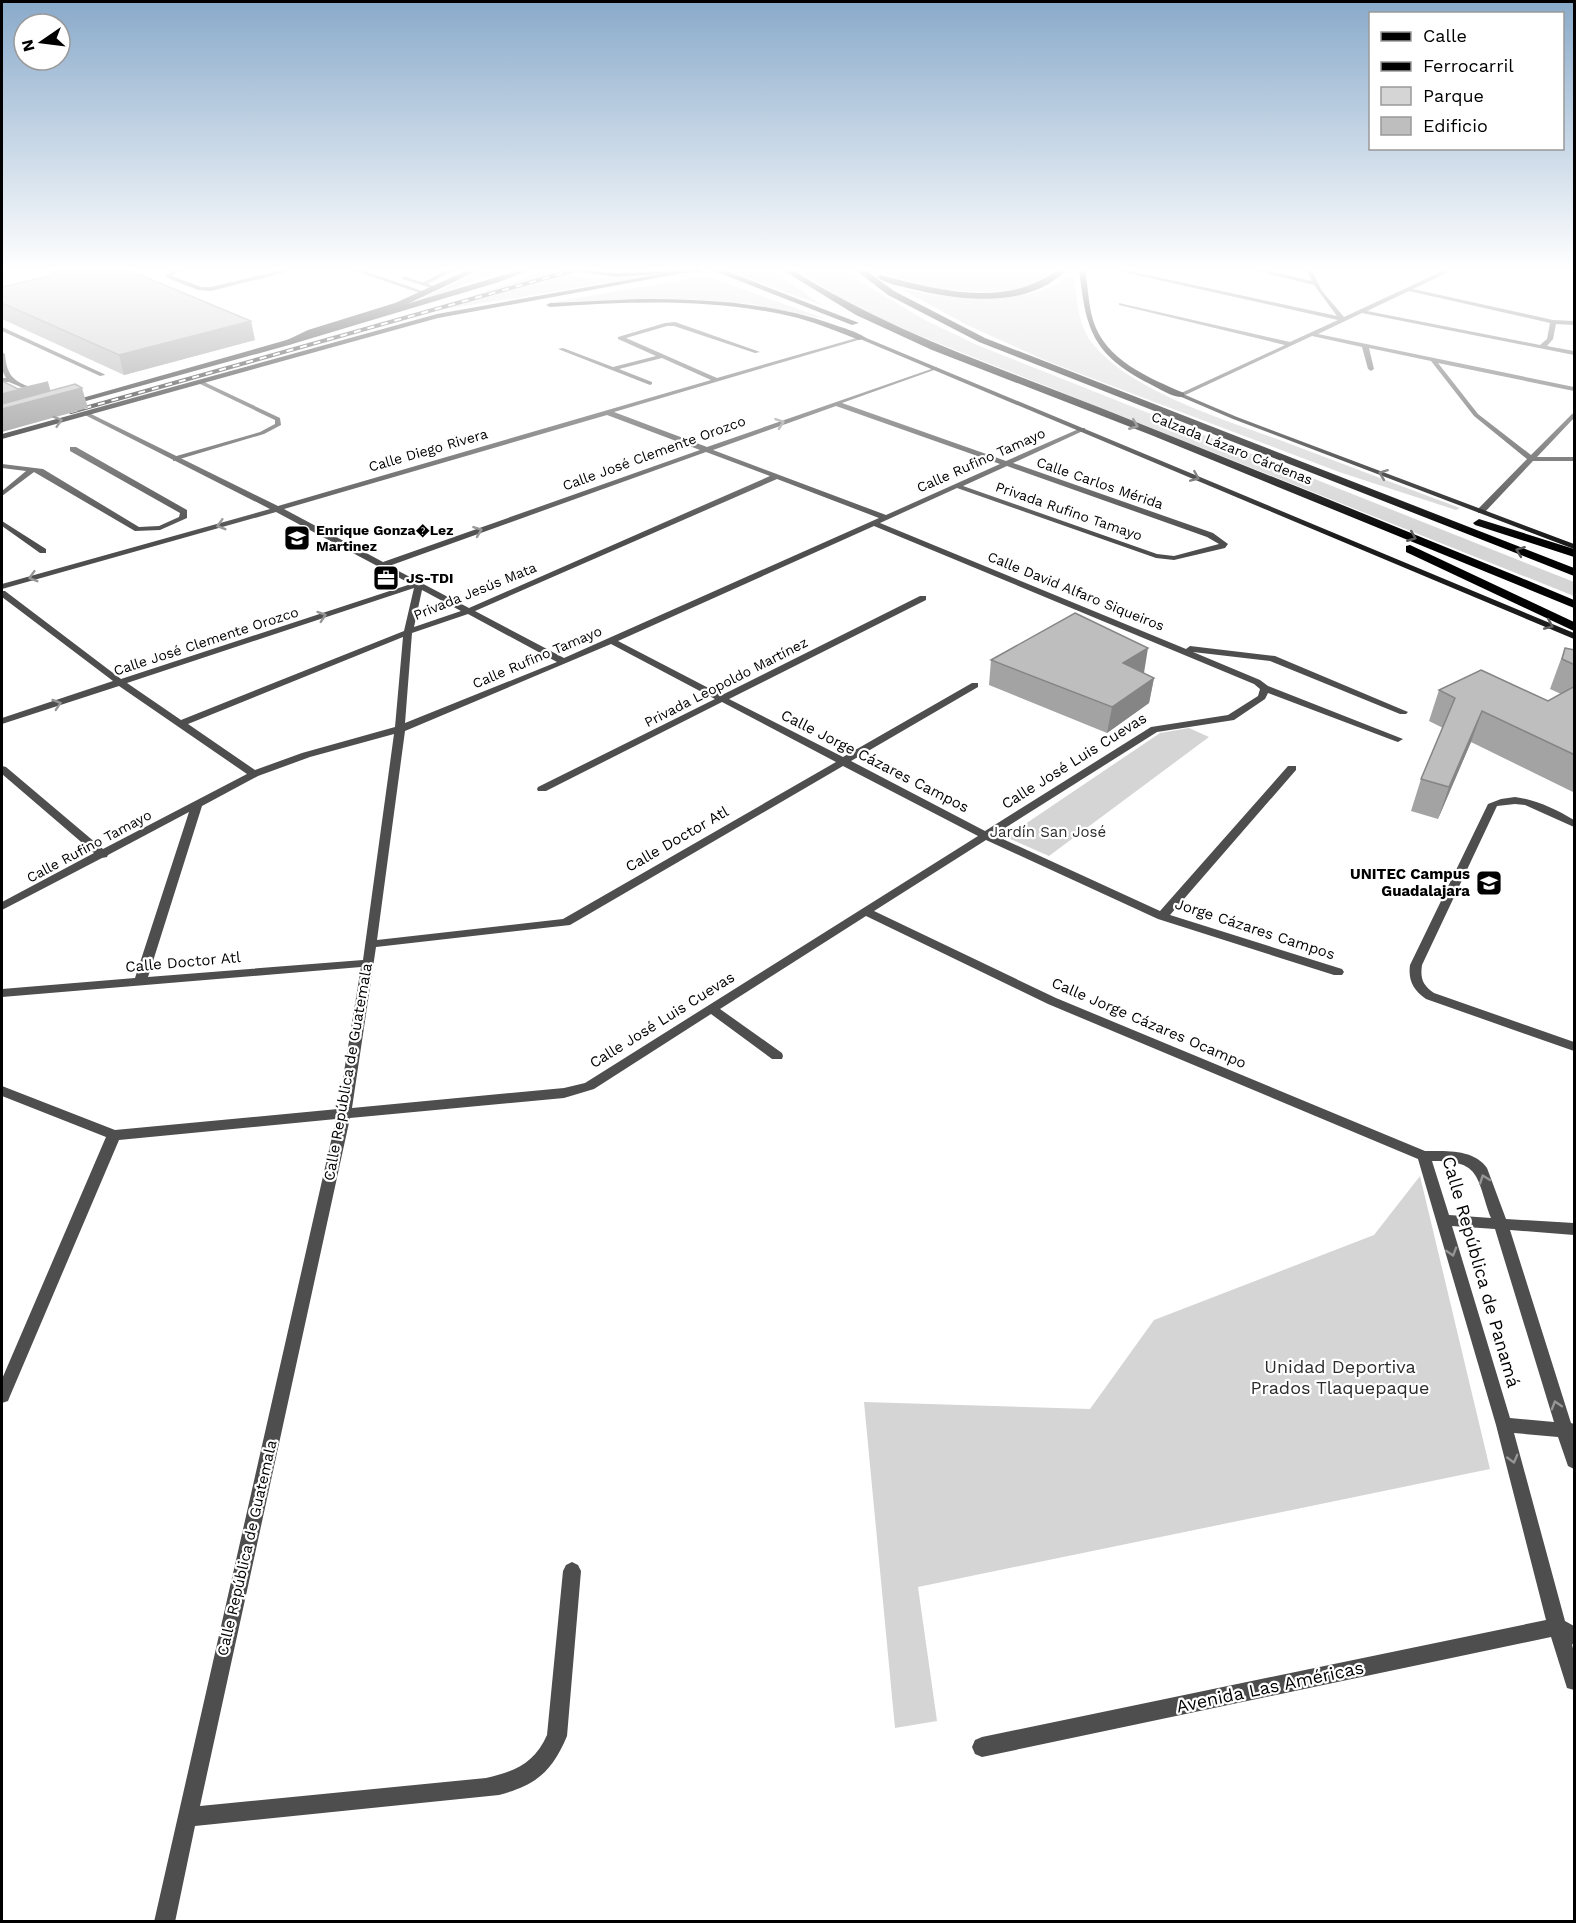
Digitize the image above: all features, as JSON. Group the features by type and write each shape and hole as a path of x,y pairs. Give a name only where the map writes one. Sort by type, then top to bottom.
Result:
{"highway":[{"name":"Calzada Lázaro Cárdenas","path":"959,359 1079,403 1575,604"},
{"name":"Calzada Lázaro Cárdenas","path":"1030,359 1575,572"},
{"path":"1224,461 1575,627"},
{"path":"1320,473 1575,553"}],"main road":[{"path":"62,404 231,359"},
{"path":"2,437 284,359"},
{"path":"912,359 1575,636"},
{"path":"1118,359 1156,384 1235,418 1575,548"}],"street":[{"path":"67,359 102,375"},
{"path":"586,359 650,383"},
{"path":"613,369 653,359"},
{"path":"664,359 718,381"},
{"name":"Calle Diego Rivera","path":"2,586 278,509 793,359"},
{"path":"1181,395 1258,359"},
{"path":"1368,359 1371,369"},
{"path":"1428,359 1575,389"},
{"path":"1434,360 1476,415 1531,459 1575,459"},
{"path":"2,367 10,380"},
{"name":"Calle José Clemente Orozco","path":"383,565 935,368"},
{"path":"2,380 10,380 51,397"},
{"path":"176,459 278,425 278,419 200,382"},
{"name":"Calle Carlos Mérida","path":"835,403 1221,540 1224,544 1174,558"},
{"path":"607,412 702,450 885,517"},
{"path":"85,413 278,509 564,662"},
{"path":"1481,511 1575,415"},
{"name":"Calle Rufino Tamayo","path":"2,906 104,855 254,774 315,752 400,729 564,662 1083,429"},
{"path":"2,466 40,471 138,529 160,528 183,518 184,512 73,449"},
{"path":"2,494 34,470"},
{"name":"Privada Jesús Mata","path":"180,724 408,632 469,611 777,476"},
{"name":"Privada Rufino Tamayo","path":"957,486 1156,556 1174,558"},
{"path":"2,523 43,551"},
{"name":"Calle David Alfaro Siqueiros","path":"874,523 1176,647 1257,682 1265,688 1398,739"},
{"name":"Calle José Clemente Orozco","path":"2,721 419,584"},
{"name":"Calle República de Guatemala","path":"165,1922 344,1113 368,963 400,729 408,632 419,584"},
{"path":"2,593 121,683 254,774"},
{"name":"Privada Leopoldo Martínez","path":"542,789 923,598"},
{"name":"Calle Jorge Cázares Campos","path":"611,641 985,835 1162,916"},
{"path":"1176,647 1272,658 1403,712"},
{"name":"Calle Doctor Atl","path":"370,944 566,922 975,685"},
{"name":"Calle José Luis Cuevas","path":"2,1091 114,1135 564,1093 581,1089 1154,729 1231,718 1262,697 1265,688"},
{"path":"1162,916 1292,768"},
{"path":"2,769 104,855"},
{"path":"1575,824 1543,807 1523,800 1511,799 1492,804 1416,965 1414,975 1416,983 1430,996 1575,1047"},
{"path":"140,982 197,804"},
{"name":"Calle Jorge Cázares Ocampo","path":"866,911 1052,1001 1424,1156"},
{"name":"Jorge Cázares Campos","path":"1162,916 1338,972"},
{"name":"Calle Doctor Atl","path":"2,993 368,963"},
{"path":"711,1008 777,1056"},
{"path":"2,1396 114,1135"},
{"name":"Calle República de Panamá","path":"1575,1461 1569,1430 1480,1168 1460,1156 1424,1156 1566,1632 1575,1681"},
{"path":"1443,1220 1575,1229"},
{"path":"1504,1425 1569,1430"},
{"path":"188,1818 486,1788 513,1783 537,1768 549,1755 556,1736 572,1571"},
{"name":"Avenida Las Américas","path":"982,1747 1566,1632"}],"green space":[{"path":"977,359 1012,359 1574,582 1574,596"},
{"path":"1042,359 1108,359 1130,376 1181,403 1460,508 1456,510 1339,472"},
{"name":"Jardín San José","path":"1189,728 1209,737 1049,856 1006,837 1160,733"},
{"name":"Unidad Deportiva Prados Tlaquepaque","path":"1420,1176 1490,1469 918,1587 937,1721 895,1728 864,1402 1090,1409 1154,1320 1374,1235"}],"building":[{"path":"2,381 18,389 48,382 2,394"},
{"path":"75,384 82,388 2,409 2,404"},
{"path":"1075,613 1148,648 1123,663 1154,678 1112,707 991,660"},
{"path":"1565,648 1575,650 1575,665 1562,659"},
{"path":"1481,670 1548,701 1575,686 1575,755 1482,711 1449,787 1421,779 1455,698 1439,690"}],"railway":[{"path":"71,412 260,359"}],"place":[{"name":"Enrique Gonza�Lez Martinez","path":"297,538"},
{"name":"JS-TDI","path":"386,578"},
{"name":"UNITEC Campus Guadalajara","path":"1489,883"}]}
